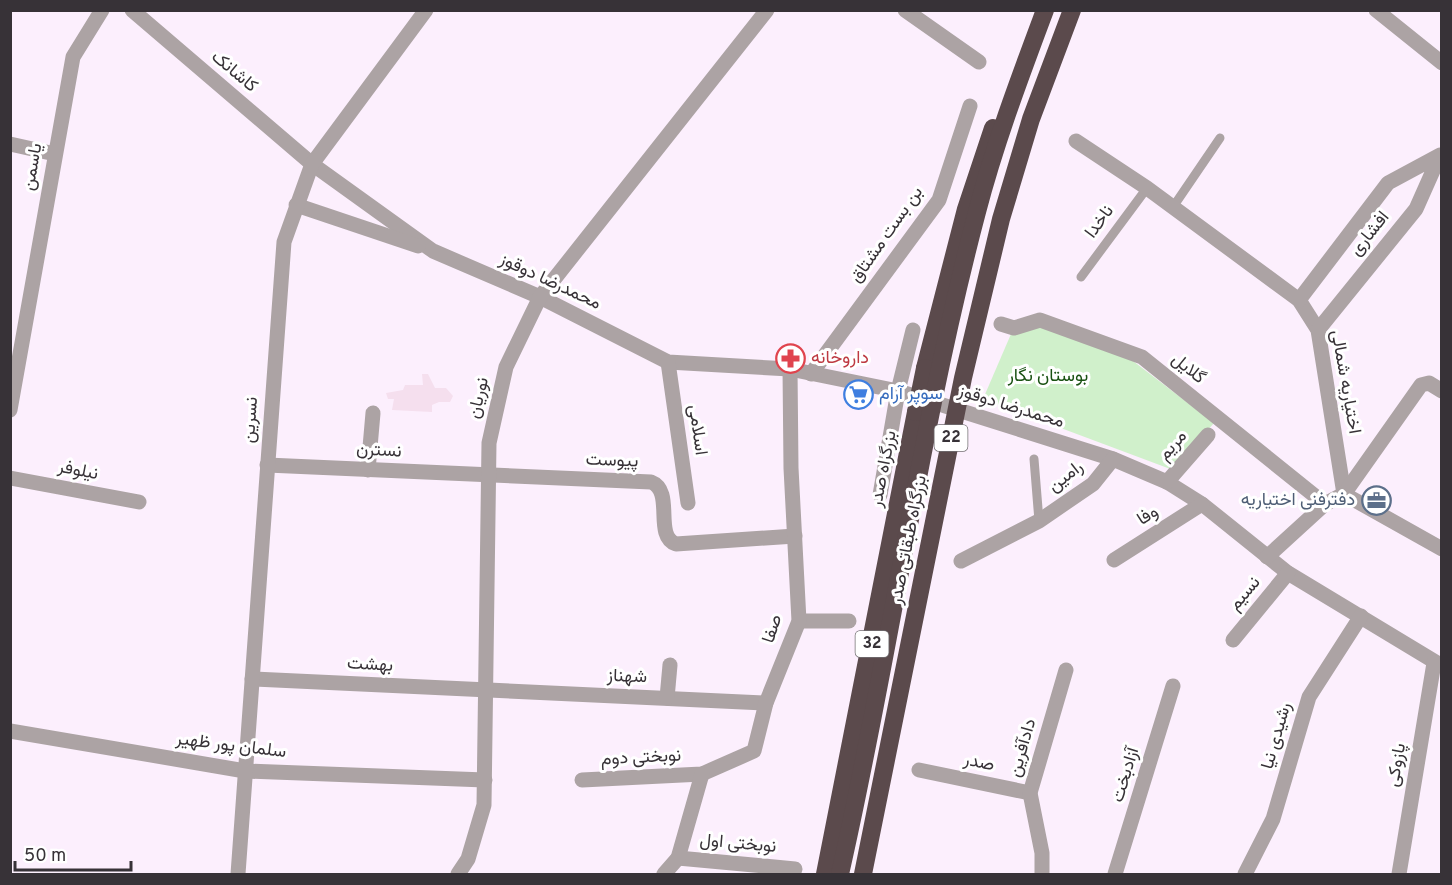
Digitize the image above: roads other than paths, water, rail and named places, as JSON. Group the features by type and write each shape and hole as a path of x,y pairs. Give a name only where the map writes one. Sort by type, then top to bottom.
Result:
{"highway":[{"name":"بزرگراه صدر","path":"825,874 925,368 966,209 1036,10"},
{"name":"بزرگراه طبقاتی صدر","path":"840,874 938,370 985,183 1007,110 1045,10"},
{"name":"بزرگراه طبقاتی صدر","path":"865,874 963,378 995,241 1031,119 1075,10"},
{"name":"32","path":"865,874 967,380 1004,220 1035,120 1075,10"}],"street":[{"name":"یاسمن","path":"10,410 73,57 102,10"},
{"name":"کاشانک","path":"132,10 312,164"},
{"name":"نسرین","path":"238,874 284,242 312,164 426,10"},
{"name":"نوریان","path":"458,874 468,859 484,805 489,443 506,367 540,297 767,10"},
{"path":"905,10 979,62"},
{"path":"1376,10 1442,63"},
{"name":"بن بست مشتاق","path":"811,374 939,200 970,106"},
{"name":"اختیاریه شمالی","path":"1076,141 1147,188 1299,300 1318,330 1344,494"},
{"path":"10,144 56,154"},
{"name":"افشاری","path":"1299,300 1388,183 1441,154"},
{"name":"افشاری","path":"1318,330 1416,209 1441,154"},
{"name":"محمدرضا دوقوز","path":"312,164 433,251 540,297 668,362 790,369 898,392 1113,459 1167,482 1202,504 1288,573 1438,664"},
{"path":"296,205 433,251"},
{"name":"گلایل","path":"1001,324 1014,328 1040,320 1142,357 1325,504"},
{"path":"880,495 898,392 913,330"},
{"name":"اسلامی","path":"668,362 688,503"},
{"name":"صفا","path":"702,774 754,751 766,703 799,621 790,369"},
{"path":"1267,557 1325,504 1344,494 1421,385 1429,383 1442,391"},
{"path":"368,470 372,413"},
{"name":"مریم","path":"1167,482 1208,435"},
{"name":"رامین","path":"961,561 1039,521 1094,484 1113,459"},
{"name":"نسترن","path":"267,465 488,476"},
{"name":"پیوست","path":"488,476 655,483 664,503 666,537 676,544 795,536"},
{"name":"نیلوفر","path":"10,478 139,502"},
{"path":"1344,494 1442,549"},
{"name":"وفا","path":"1114,560 1202,504"},
{"name":"نسیم","path":"1233,639 1288,573"},
{"name":"رشیدی نیا","path":"1245,874 1273,819 1309,696 1360,616"},
{"path":"799,621 849,621"},
{"name":"پازوکی","path":"1399,874 1438,664"},
{"path":"667,698 670,665"},
{"name":"دادآفرین","path":"1042,874 1042,853 1030,793 1066,670"},
{"name":"بهشت","path":"252,679 487,691"},
{"name":"آزادبخت","path":"1115,874 1173,686"},
{"name":"شهناز","path":"487,691 766,703"},
{"name":"سلمان پور ظهیر","path":"10,732 245,771 484,780"},
{"name":"صدر","path":"920,770 1030,793"},
{"path":"664,874 678,858 702,774"},
{"name":"نوبختی دوم","path":"582,780 702,774"},
{"name":"نوبختی اول","path":"678,858 753,869 795,869"}],"lane":[{"path":"1173,207 1220,138"},
{"name":"ناخدا","path":"1081,277 1147,188"},
{"name":"رامین","path":"1034,459 1039,521"}],"place":[{"name":"داروخانه","path":"790,358"},
{"name":"سوپر آرام","path":"858,394"},
{"name":"دفترفنی اختیاریه","path":"1376,500"}],"park label":[{"name":"بوستان نگار","path":"1048,376"}]}
